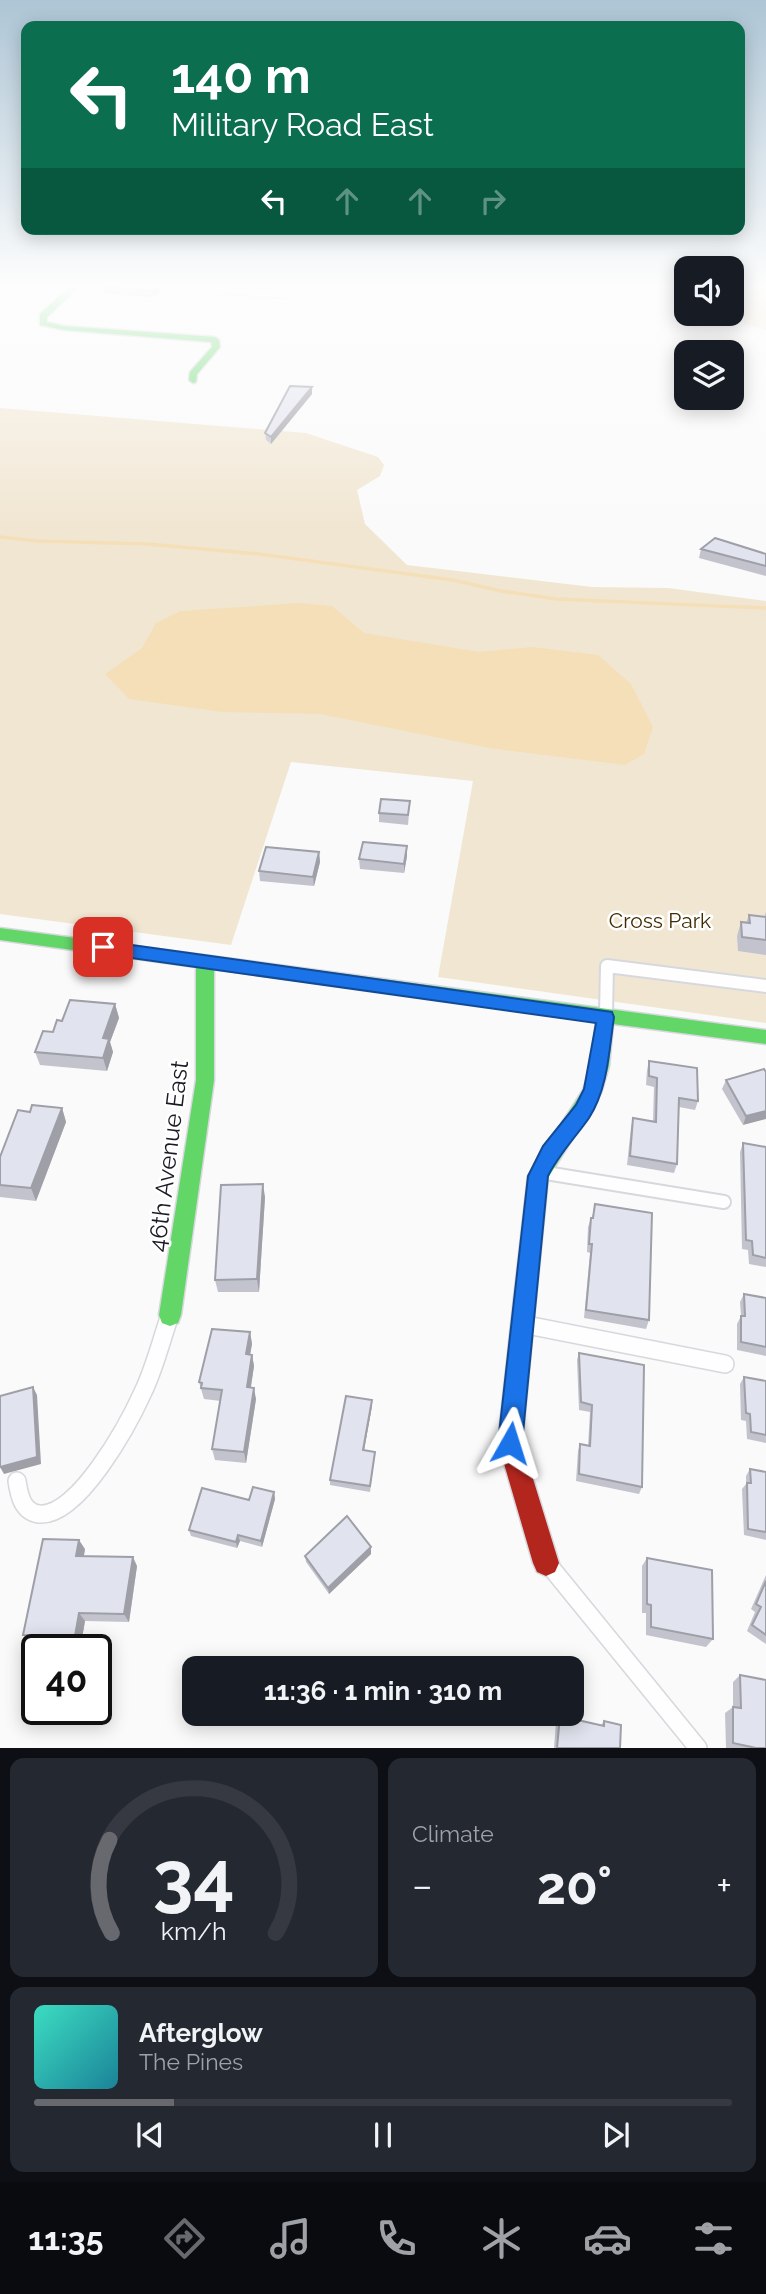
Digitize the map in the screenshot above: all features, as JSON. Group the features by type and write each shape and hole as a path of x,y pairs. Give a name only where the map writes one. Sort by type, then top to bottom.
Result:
{"street":[{"path":"193,380 193,374 201,365"},
{"path":"0,933 766,1037"},
{"name":"46th Avenue East","path":"170,1315 205,1080 205,961"},
{"path":"546,1563 510,1443 522,1324 540,1172 550,1152 582,1111 593,1090 606,1017"}],"lane":[{"path":"606,1017 607,965 766,986"},
{"path":"540,1172 724,1202"},
{"path":"17,1481 19,1500 28,1511 43,1515 59,1510 73,1500 127,1426 144,1390 170,1315"},
{"path":"522,1324 725,1364"},
{"path":"546,1563 698,1748"}],"green space":[{"name":"Cross Park","path":"0,408 306,433 378,457 384,465 380,476 357,490 365,524 407,565 592,587 668,588 766,601 766,1023 438,977 473,781 291,762 231,945 0,914"}],"shaded area":[{"path":"301,603 332,606 364,633 479,652 532,647 598,655 631,684 653,727 644,754 625,765 489,748 320,714 222,712 129,699 105,674 142,648 156,623 180,611"}],"building":[{"path":"290,386 312,387 271,437 265,433"},
{"path":"715,538 766,554 766,566 701,549"},
{"path":"381,799 410,801 408,815 379,813"},
{"path":"363,842 407,846 404,864 359,859"},
{"path":"266,847 319,852 313,877 259,871"},
{"path":"749,915 766,917 766,940 742,937 741,922 750,923"},
{"path":"70,1000 115,1004 103,1038 109,1039 103,1058 35,1052 43,1031 53,1032 57,1020 62,1021"},
{"path":"649,1061 697,1068 698,1101 679,1098 677,1164 630,1156 633,1118 656,1122 657,1078 649,1076"},
{"path":"764,1069 766,1111 746,1116 726,1080"},
{"path":"32,1105 62,1108 31,1188 0,1185 0,1157 18,1110 30,1112"},
{"path":"743,1143 766,1147 766,1258 753,1255 752,1241 746,1240"},
{"path":"263,1184 257,1279 215,1280 221,1185"},
{"path":"595,1204 652,1213 649,1320 586,1310 592,1244 589,1244 591,1218"},
{"path":"744,1294 766,1298 766,1347 741,1342 741,1316 745,1316"},
{"path":"212,1329 250,1332 246,1354 252,1355 247,1387 254,1388 244,1452 212,1449 222,1390 201,1388 202,1383 199,1382"},
{"path":"579,1353 644,1365 642,1487 579,1474 580,1444 590,1446 592,1405 581,1402"},
{"path":"744,1377 766,1381 766,1435 751,1432 750,1414 746,1413"},
{"path":"33,1387 37,1457 0,1467 0,1396"},
{"path":"346,1396 372,1400 363,1450 375,1452 370,1486 330,1480"},
{"path":"750,1469 766,1472 766,1532 748,1529 747,1483 751,1483"},
{"path":"253,1487 274,1492 261,1541 238,1535 236,1542 189,1530 202,1488 249,1500"},
{"path":"347,1516 371,1547 328,1588 305,1556"},
{"path":"43,1539 79,1540 76,1556 133,1557 124,1614 79,1613 75,1634 23,1634"},
{"path":"647,1558 712,1570 713,1639 651,1627 651,1605 647,1604"},
{"path":"766,1581 766,1635 752,1625 761,1607 756,1604"},
{"path":"740,1675 766,1680 766,1748 733,1743 733,1707 741,1708"},
{"path":"584,1721 604,1726 604,1721 621,1725 620,1748 557,1748 559,1726 584,1726"}],"waterway":[{"path":"0,537 37,541 148,544 259,554 453,580 501,591 557,599 766,608"}],"traffic: fast":[{"path":"193,380 193,374 201,365"},
{"path":"0,934 766,1037"},
{"path":"170,1315 205,1080 205,961"},
{"path":"525,1298 538,1176 592,1093 600,1066 605,1017"}],"traffic: jam":[{"path":"525,1298 510,1443 546,1563"}],"route":[{"path":"103,947 606,1017 593,1090 582,1111 550,1152 538,1176 510,1443"}]}
